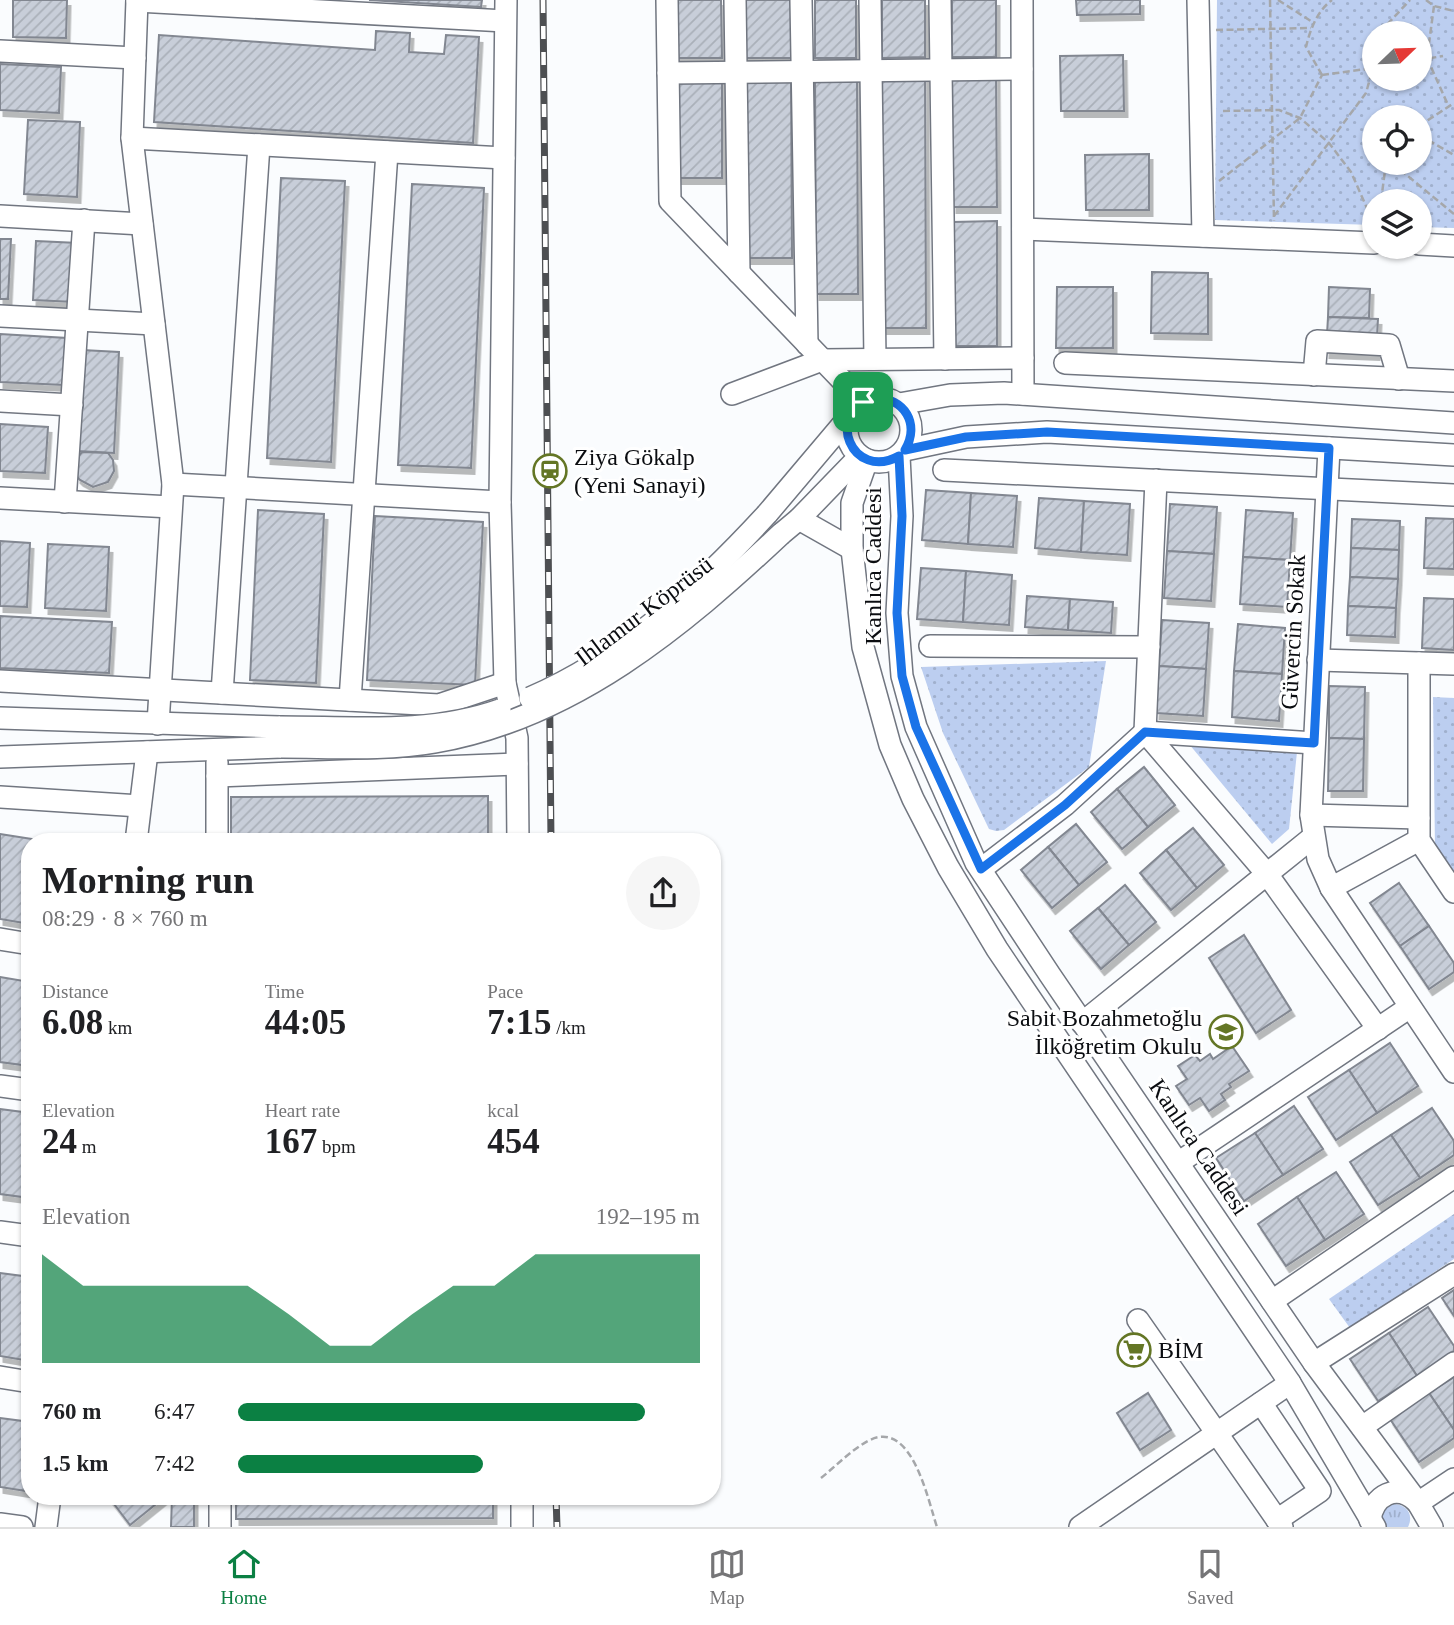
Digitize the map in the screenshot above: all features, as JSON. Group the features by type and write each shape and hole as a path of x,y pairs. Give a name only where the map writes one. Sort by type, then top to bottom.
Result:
{"street":[{"path":"158,724 173,484 132,138 137,0 505,10 500,502 505,683 517,738 518,833"},
{"path":"667,0 670,201 822,360 856,410"},
{"path":"735,0 739,273"},
{"path":"802,0 807,344"},
{"path":"870,0 876,359"},
{"path":"940,0 945,359"},
{"path":"1022,0 1023,394"},
{"path":"1198,0 1203,236"},
{"path":"0,51 135,58"},
{"path":"668,73 1022,69"},
{"path":"132,138 504,158"},
{"path":"222,693 259,145"},
{"path":"350,700 387,152"},
{"path":"0,216 142,223"},
{"path":"65,502 84,220"},
{"path":"1023,229 1362,243"},
{"path":"1432,245 1454,246"},
{"path":"0,316 154,324"},
{"path":"1314,375 1317,341 1326,341 1390,345 1399,379"},
{"path":"732,394 822,360 1023,358"},
{"path":"1065,363 1454,381"},
{"path":"899,404 950,395 1004,393 1454,423"},
{"path":"902,453 911,434 911,426 905,410 899,404 884,398 875,398 856,410 847,434 849,442 863,458 884,462 902,453 966,437 1047,432 1454,455"},
{"path":"0,401 72,405"},
{"name":"Ihlamur Köprüsü","path":"281,737 424,727 488,715 533,697 597,663 652,623 709,574 767,514 856,410"},
{"name":"Güvercin Sokak","path":"1329,448 1311,815 1313,837 1318,859 1331,887 1454,1072"},
{"name":"Kanlıca Caddesi","path":"902,453 897,613 902,676 916,727 981,869 1082,1023 1314,1363 1418,1503 1432,1527"},
{"name":"Ihlamur Köprüsü","path":"281,737 383,748 433,743 493,728 548,706 610,673 652,644 713,595 863,458"},
{"name":"Kanlıca Caddesi","path":"863,458 852,503 852,548 863,647 885,727 901,772 943,856 997,949 1290,1383 1372,1523"},
{"path":"944,470 1454,495"},
{"path":"1156,480 1145,732 1267,874 1378,1029"},
{"path":"173,484 500,502"},
{"path":"0,498 171,507"},
{"path":"799,519 852,548"},
{"path":"930,646 1149,647"},
{"path":"1318,660 1454,664"},
{"path":"1419,663 1419,840 1454,892"},
{"path":"0,681 439,705 505,683"},
{"path":"0,719 158,724 281,737"},
{"path":"981,869 1065,805 1145,732 1314,743"},
{"path":"0,757 217,749 281,737"},
{"path":"217,749 217,833"},
{"path":"137,833 148,752"},
{"path":"217,776 517,764"},
{"path":"0,797 141,806"},
{"path":"1311,815 1419,818"},
{"path":"1082,1023 1313,837"},
{"path":"1331,887 1419,840"},
{"path":"0,939 21,942"},
{"path":"1178,1163 1410,1007"},
{"path":"0,1086 21,1089"},
{"path":"1272,1301 1454,1177"},
{"path":"0,1232 21,1235"},
{"path":"1314,1363 1454,1274"},
{"path":"1139,1320 1279,1523 1320,1491 1261,1403"},
{"path":"1362,1427 1454,1363"},
{"path":"0,1377 21,1380"},
{"path":"1080,1527 1290,1383"},
{"path":"1418,1503 1454,1479"},
{"path":"1372,1523 1374,1505 1378,1499 1391,1492 1406,1494 1418,1503 1423,1517 1421,1527"},
{"path":"46,1527 49,1505"},
{"path":"220,1505 220,1527"},
{"path":"522,1505 522,1527"},
{"path":"0,1524 22,1527"}],"path":[{"path":"1270,0 1274,216 1367,91"},
{"path":"1278,0 1314,23"},
{"path":"1390,21 1410,0"},
{"path":"1426,0 1434,6 1454,11"},
{"path":"1322,75 1306,47 1311,28 1330,1"},
{"path":"1432,21 1434,6"},
{"path":"1199,30 1311,28"},
{"path":"1432,57 1443,56"},
{"path":"1322,75 1362,69"},
{"path":"1432,69 1448,106"},
{"path":"1202,194 1300,118 1322,75"},
{"path":"1432,117 1454,103"},
{"path":"1223,111 1286,111 1300,118 1329,143 1351,172 1362,197"},
{"path":"1432,142 1454,155"},
{"path":"1407,175 1454,214"},
{"path":"821,1478 867,1441 881,1438 895,1440 906,1449 916,1465 937,1527"}],"green space":[{"path":"1217,0 1454,0 1454,228 1432,227 1432,189 1362,189 1362,225 1215,220"},
{"path":"1106,661 1089,767 1004,830 989,829 943,733 921,667"},
{"path":"1433,697 1454,698 1454,876 1435,848"},
{"path":"1189,744 1297,752 1289,829 1272,844"},
{"path":"1454,1214 1454,1259 1350,1328 1329,1299"},
{"path":"1393,1504 1402,1506 1410,1514 1408,1527 1385,1527 1382,1515 1386,1508"}],"building":[{"path":"13,0 67,0 66,38 13,37"},
{"path":"369,0 482,0 481,7"},
{"path":"677,0 721,0 722,58 677,58"},
{"path":"745,0 791,0 791,58 745,58"},
{"path":"815,0 856,0 856,58 815,58"},
{"path":"882,0 925,0 925,57 882,58"},
{"path":"952,0 996,0 996,57 952,57"},
{"path":"1076,0 1140,0 1140,14 1077,15"},
{"path":"376,31 410,33 409,52 444,54 446,35 479,37 473,143 154,122 159,35 375,50"},
{"path":"1123,55 1124,111 1061,111 1060,56"},
{"path":"0,64 61,67 59,113 0,110"},
{"path":"677,74 722,74 722,178 678,178"},
{"path":"745,74 791,74 792,258 746,258"},
{"path":"815,74 857,74 858,294 816,294"},
{"path":"882,74 925,74 926,328 883,328"},
{"path":"952,74 996,74 997,207 953,207"},
{"path":"28,120 80,122 77,197 24,194"},
{"path":"1149,154 1149,210 1086,210 1085,155"},
{"path":"281,178 345,181 331,462 267,458"},
{"path":"412,184 484,188 471,468 398,465"},
{"path":"997,221 997,346 954,346 953,222"},
{"path":"0,239 11,239 8,299 0,299"},
{"path":"36,241 78,243 75,302 33,300"},
{"path":"1152,272 1208,273 1208,334 1151,333"},
{"path":"1057,287 1113,287 1113,348 1056,348"},
{"path":"1329,287 1370,289 1369,318 1328,317"},
{"path":"1328,317 1378,319 1376,354 1326,352"},
{"path":"0,334 67,338 64,385 0,382"},
{"path":"82,350 119,352 114,453 77,451"},
{"path":"0,424 48,427 45,473 0,471"},
{"path":"82,452 108,453 113,460 114,471 108,482 93,487 77,477 77,458"},
{"path":"926,490 971,493 968,544 922,540"},
{"path":"971,493 1017,496 1013,547 968,544"},
{"path":"1039,498 1084,501 1081,552 1035,548"},
{"path":"1084,501 1130,504 1127,555 1081,552"},
{"path":"1170,504 1217,507 1214,554 1167,551"},
{"path":"258,510 324,514 316,683 250,680"},
{"path":"1246,510 1293,513 1290,560 1243,557"},
{"path":"375,516 483,522 475,685 367,680"},
{"path":"1426,518 1454,519 1454,569 1424,568"},
{"path":"1352,519 1400,521 1399,550 1351,548"},
{"path":"0,541 30,543 27,607 0,606"},
{"path":"48,544 109,547 106,611 45,608"},
{"path":"1351,548 1399,550 1398,579 1350,577"},
{"path":"1167,551 1214,554 1211,601 1164,598"},
{"path":"1243,557 1290,560 1287,607 1240,604"},
{"path":"921,568 966,571 963,622 917,619"},
{"path":"966,571 1012,575 1009,625 963,622"},
{"path":"1350,577 1398,579 1396,608 1348,606"},
{"path":"1027,596 1070,599 1068,630 1025,627"},
{"path":"1424,598 1454,599 1454,650 1422,648"},
{"path":"1070,599 1113,602 1111,633 1068,630"},
{"path":"1348,606 1396,608 1395,637 1347,635"},
{"path":"0,616 112,622 109,673 0,668"},
{"path":"1162,620 1209,623 1206,669 1159,666"},
{"path":"1238,624 1285,628 1282,674 1234,671"},
{"path":"1159,666 1206,669 1203,716 1156,713"},
{"path":"1234,671 1282,674 1279,721 1232,717"},
{"path":"1329,686 1365,687 1364,739 1329,738"},
{"path":"1329,738 1364,739 1363,791 1328,791"},
{"path":"1144,767 1175,805 1148,827 1117,789"},
{"path":"1117,789 1148,827 1122,849 1091,812"},
{"path":"488,796 488,833 231,833 231,797"},
{"path":"1076,824 1107,862 1079,885 1048,847"},
{"path":"1193,828 1224,865 1197,888 1166,850"},
{"path":"0,834 21,837 21,922 0,919"},
{"path":"1048,847 1079,885 1052,908 1021,870"},
{"path":"1166,850 1197,888 1171,910 1140,873"},
{"path":"1399,883 1429,926 1400,946 1370,903"},
{"path":"1125,885 1156,922 1129,945 1098,908"},
{"path":"1098,908 1129,945 1101,969 1070,931"},
{"path":"1429,926 1454,963 1454,972 1429,989 1400,946"},
{"path":"1244,935 1291,1010 1256,1033 1209,958"},
{"path":"0,977 21,980 21,1065 0,1062"},
{"path":"1390,1043 1418,1086 1377,1113 1349,1070"},
{"path":"1232,1046 1249,1071 1229,1084 1231,1087 1221,1094 1225,1100 1209,1111 1200,1098 1189,1105 1176,1086 1187,1079 1178,1066 1195,1055 1200,1061 1210,1054 1213,1059"},
{"path":"1349,1070 1377,1113 1336,1140 1308,1097"},
{"path":"1294,1106 1323,1149 1283,1175 1255,1133"},
{"path":"1432,1108 1454,1141 1454,1155 1420,1178 1391,1135"},
{"path":"0,1109 21,1112 21,1197 0,1194"},
{"path":"1255,1133 1283,1175 1244,1201 1216,1158"},
{"path":"1391,1135 1420,1178 1378,1205 1350,1162"},
{"path":"1336,1172 1364,1214 1325,1240 1297,1197"},
{"path":"1297,1197 1325,1240 1286,1266 1258,1224"},
{"path":"0,1273 21,1276 21,1360 0,1356"},
{"path":"1454,1290 1454,1316 1442,1298"},
{"path":"1428,1307 1454,1346 1454,1351 1417,1376 1389,1333"},
{"path":"1389,1333 1417,1376 1378,1401 1350,1359"},
{"path":"1454,1377 1454,1430 1429,1393"},
{"path":"1148,1393 1171,1430 1140,1450 1117,1413"},
{"path":"1429,1393 1454,1430 1454,1438 1419,1462 1390,1419"},
{"path":"0,1418 21,1421 21,1490 0,1487"},
{"path":"115,1505 155,1505 130,1525"},
{"path":"172,1505 194,1505 194,1527 171,1527"},
{"path":"236,1505 493,1505 493,1518 236,1519"}],"railway":[{"path":"543,0 551,833"},
{"path":"556,1505 557,1527"}],"place":[{"name":"Ziya Gökalp (Yeni Sanayi)","path":"550,471"},
{"name":"Sabit Bozahmetoğlu İlköğretim Okulu","path":"1226,1032"},
{"name":"BİM","path":"1134,1350"}],"route":[{"path":"884,398 899,404 905,410 911,434 905,450 966,437 1022,432 1329,448 1314,743 1145,732 1065,805 981,869 916,727 905,689 897,638 902,516 899,456 884,462 875,462 860,456 854,450 849,442 847,426 849,417 863,402 884,398"}]}
